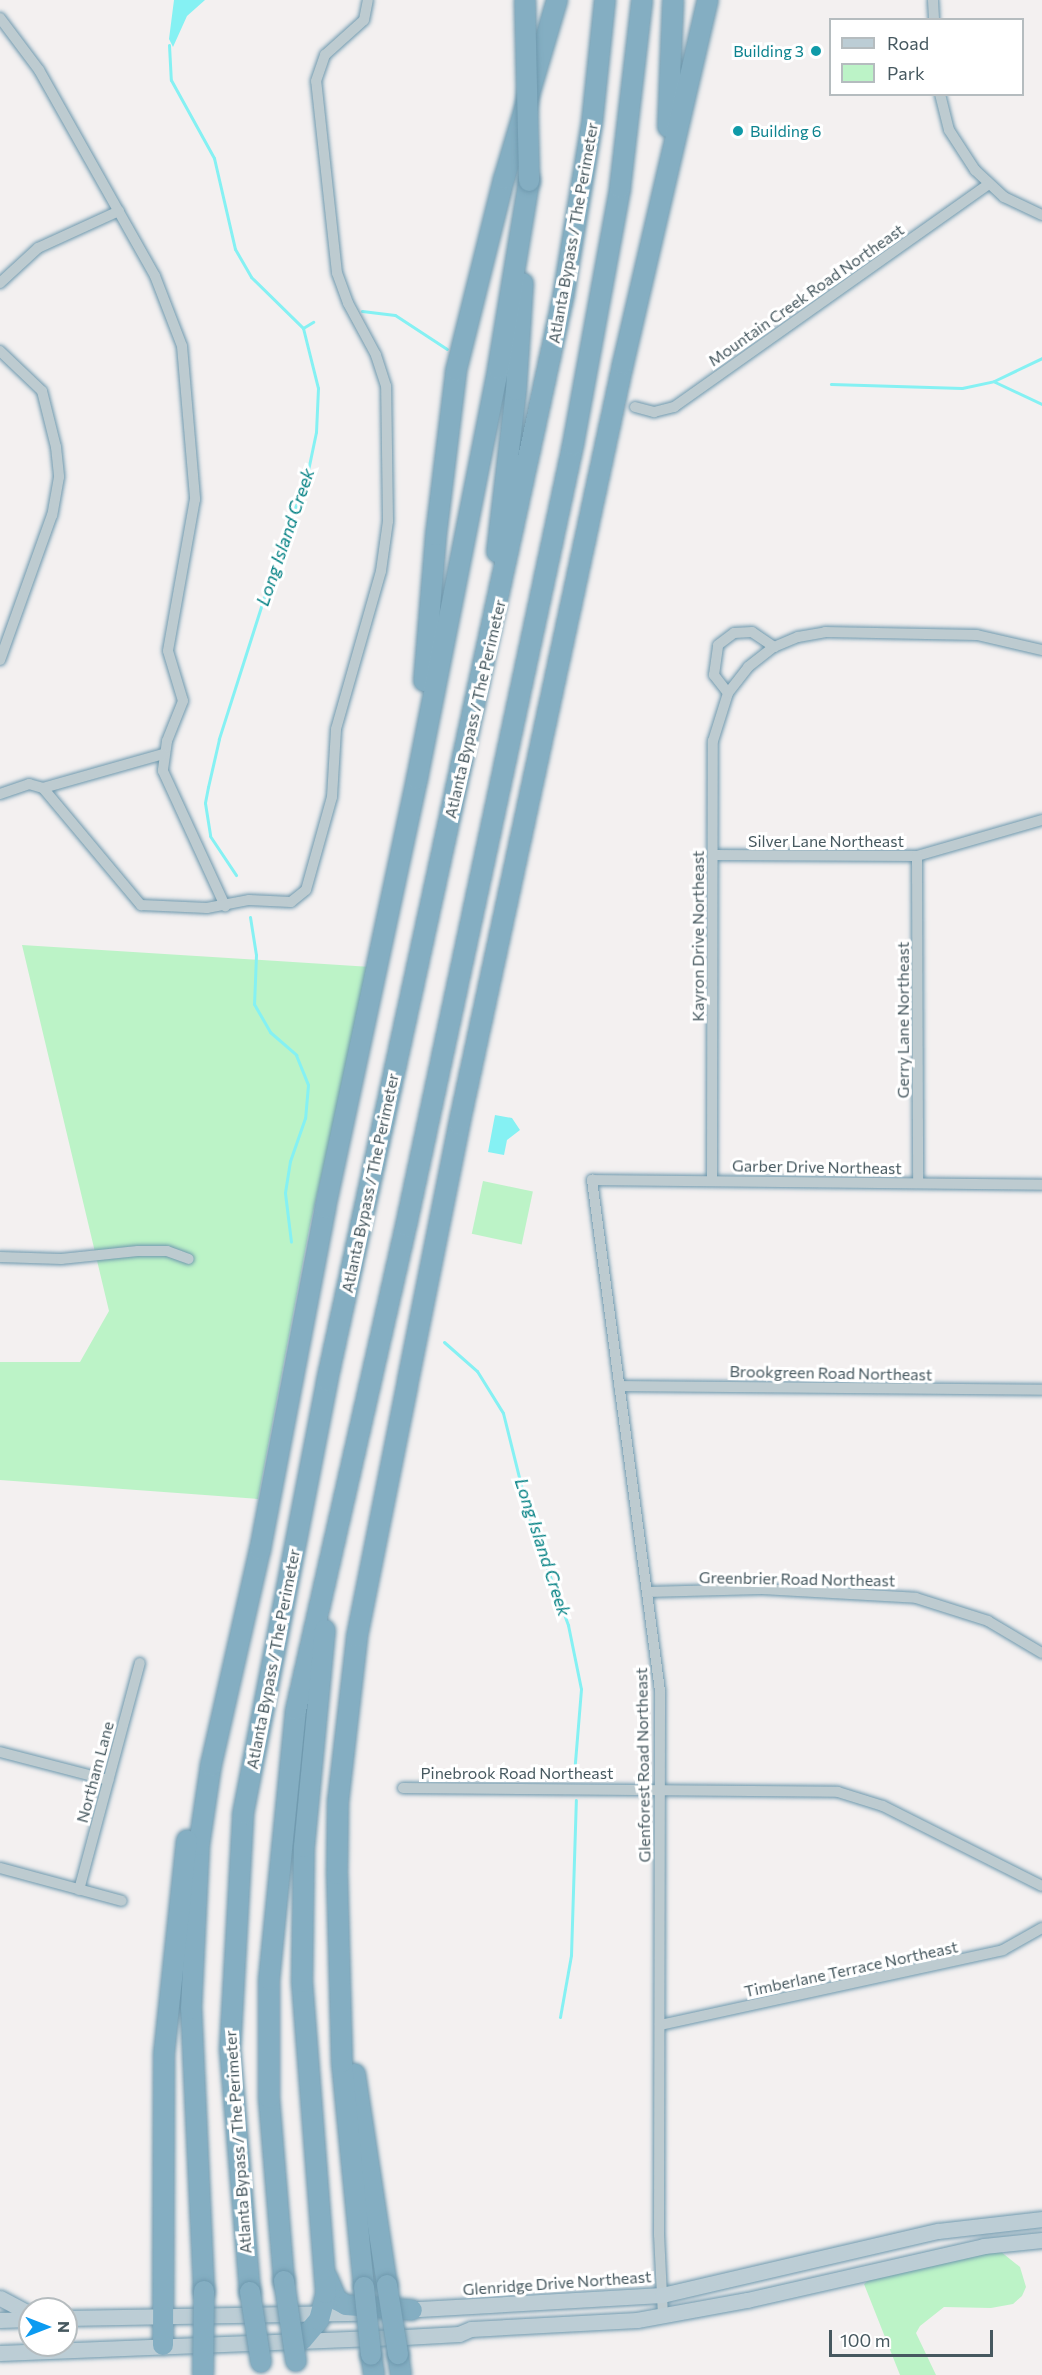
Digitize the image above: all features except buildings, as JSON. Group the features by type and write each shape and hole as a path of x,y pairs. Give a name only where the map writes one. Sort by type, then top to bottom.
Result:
{"highway":[{"path":"490,641 520,346 529,182 525,0"},
{"path":"417,779 436,535 456,371 504,179 557,0"},
{"name":"Atlanta Bypass / The Perimeter","path":"262,2368 250,2292 230,2050 243,1814 327,1381 490,641 572,251 592,123 605,0"},
{"name":"Atlanta Bypass / The Perimeter","path":"297,2368 284,2281 269,2098 272,1919 296,1710 406,1226 573,445 620,188 642,0"},
{"path":"666,172 673,0"},
{"path":"374,2375 342,2062 338,1947 338,1802 357,1637 461,1114 666,172 708,0"},
{"path":"203,2374 204,2290 193,2064 192,1930 199,1845 211,1766 248,1611 327,1197 417,779 498,369 529,182"},
{"path":"302,2340 321,2315 325,2274 303,2015 303,1906 316,1703 341,1505"},
{"path":"163,2345 164,2054 180,1881 216,1715 248,1611"},
{"path":"338,1947 401,2375"},
{"path":"325,2274 337,2300 346,2305 412,2310"}],"main road":[{"name":"Glenridge Drive Northeast","path":"78,2318 321,2315 662,2295 938,2231 1042,2219"},
{"path":"0,2354 163,2345 459,2334 471,2329 663,2316 944,2254 1042,2240"},
{"path":"0,2298 18,2308"},
{"path":"0,2320 18,2319"}],"street":[{"path":"43,788 141,905 225,906 249,900 291,902 306,890 332,797 336,729 385,546 386,386 376,355 348,303 337,273 316,81 325,55 364,20 368,0"},
{"path":"933,0 934,18"},
{"path":"0,18 39,70 119,211 170,306 182,346 189,388 195,499 168,651 183,701 163,754 168,786 225,906"},
{"path":"941,96 959,149 989,184 1020,206 1042,215"},
{"name":"Mountain Creek Road Northeast","path":"635,407 654,412 674,407 989,184"},
{"path":"0,283 38,248 119,211"},
{"path":"0,351 42,391 56,447 59,477 52,515 0,660"},
{"path":"728,693 714,675 718,645 734,633 752,632 774,647"},
{"name":"Kayron Drive Northeast","path":"712,1181 713,741 728,693 748,667 774,647 798,637 825,632 977,635 1042,650"},
{"path":"0,794 29,784 43,788 163,754"},
{"name":"Silver Lane Northeast","path":"713,855 917,856 1042,820"},
{"name":"Gerry Lane Northeast","path":"917,856 918,1183"},
{"name":"Garber Drive Northeast","path":"592,1180 1042,1185"},
{"name":"Glenforest Road Northeast","path":"592,1180 660,1691 663,2316"},
{"path":"0,1257 61,1259 138,1251 167,1251 189,1259"},
{"name":"Brookgreen Road Northeast","path":"619,1386 1042,1390"},
{"name":"Greenbrier Road Northeast","path":"647,1592 762,1590 916,1598 987,1621 1042,1653"},
{"name":"Northam Lane","path":"79,1890 140,1663"},
{"path":"0,1752 108,1780"},
{"name":"Pinebrook Road Northeast","path":"403,1788 820,1790 856,1796 1042,1886"},
{"path":"0,1868 122,1901"},
{"name":"Timberlane Terrace Northeast","path":"660,2025 1003,1950 1042,1928"}],"green space":[{"path":"22,945 371,967 310,1225 258,1499 0,1480 0,1362 80,1362 109,1311"},
{"path":"483,1181 533,1192 522,1244 472,1234"},
{"path":"1000,2251 1020,2267 1026,2287 1022,2296 1013,2304 991,2308 944,2307 920,2326 916,2333 936,2375 900,2375 864,2284 872,2278 971,2252"}],"water":[{"path":"174,0 205,0 187,16 173,47 169,39"},
{"path":"495,1115 512,1118 520,1130 507,1140 504,1155 488,1152"}],"waterway":[{"name":"Long Island Creek","path":"169,45 171,80 214,158 235,249 251,277 303,328 318,388 316,432 306,480 282,541 219,739 205,803 210,836 236,875"},
{"path":"362,311 395,315 447,349"},
{"path":"303,328 313,322"},
{"path":"831,384 962,388 994,381 1042,358"},
{"path":"995,382 1042,404"},
{"name":"Long Island Creek","path":"250,917 256,955 254,1004 270,1032 296,1055 308,1085 305,1118 290,1161 285,1193 291,1242"},
{"name":"Long Island Creek","path":"444,1342 477,1371 503,1413 531,1525 568,1625 581,1689 574,1775"},
{"name":"Long Island Creek","path":"560,2017 571,1955 576,1800"}],"place":[{"name":"Building 3","path":"816,51"},
{"name":"Building 6","path":"738,131"}]}
